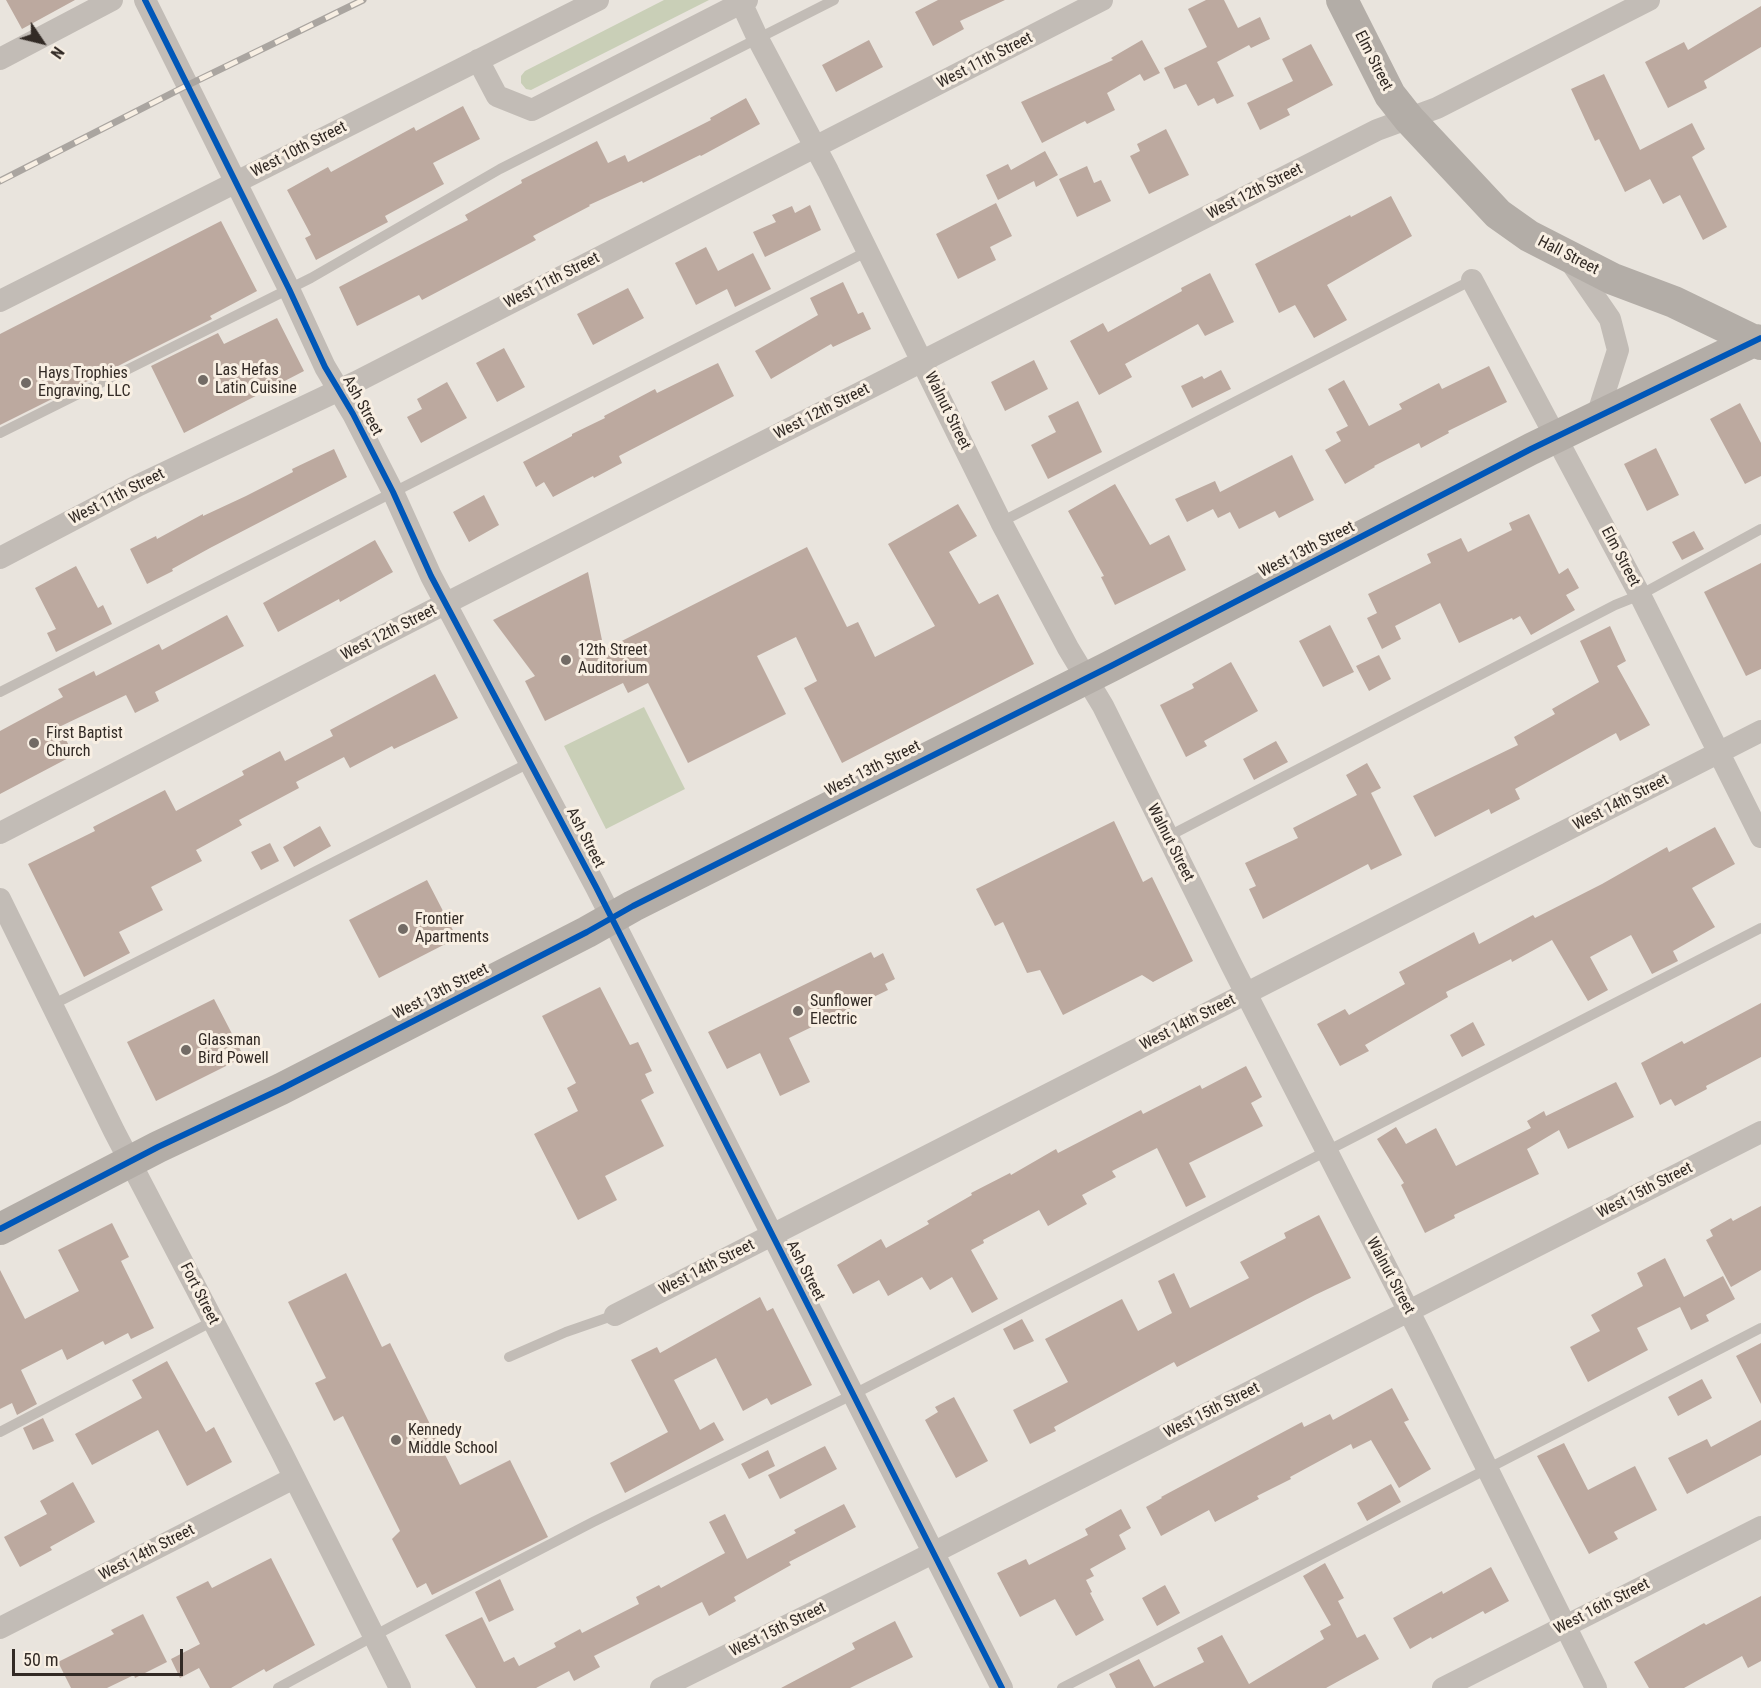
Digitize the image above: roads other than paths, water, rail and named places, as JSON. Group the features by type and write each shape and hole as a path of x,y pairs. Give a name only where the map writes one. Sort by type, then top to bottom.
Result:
{"street":[{"path":"0,59 112,0"},
{"name":"Ash Street","path":"145,0 289,289 325,367 353,414 393,492 431,576 612,919 1002,1688"},
{"name":"West 10th Street","path":"0,301 598,0"},
{"name":"West 11th Street","path":"0,558 138,485 338,391 791,159 817,148 1102,0"},
{"name":"Elm Street","path":"1342,0 1390,95 1409,119"},
{"name":"West 12th Street","path":"0,833 1377,130 1437,108 1648,0"},
{"path":"478,60 497,96 532,110 743,1"},
{"name":"Walnut Street","path":"743,1 758,39 817,148 1001,522 1103,706 1596,1688"},
{"name":"Hall Street","path":"1409,119 1498,214 1528,236 1613,279 1674,302 1759,341"},
{"path":"1565,254 1611,319 1618,350 1598,416"},
{"name":"Elm Street","path":"1472,280 1640,595 1761,837"},
{"name":"West 13th Street","path":"0,1229 130,1162 281,1089 728,858 1086,679 1555,437 1759,341"},
{"name":"West 14th Street","path":"615,1315 1761,731"},
{"name":"Fort Street","path":"0,899 130,1162 400,1688"},
{"name":"West 15th Street","path":"661,1688 933,1553 1761,1132"},
{"name":"West 14th Street","path":"0,1628 294,1478"},
{"name":"West 16th Street","path":"1443,1688 1761,1527"}],"lane":[{"path":"0,433 289,289 500,170 834,0"},
{"path":"0,692 868,251"},
{"path":"1001,522 1472,280"},
{"path":"1167,837 1640,595 1761,529"},
{"path":"52,1005 531,762"},
{"path":"278,1688 593,1522 852,1395 1761,928"},
{"path":"509,1357 566,1332 615,1315"},
{"path":"0,1432 213,1321"},
{"path":"1062,1688 1761,1328"}],"railway":[{"path":"0,181 188,85 363,0"}],"place":[{"name":"Las Hefas Latin Cuisine","path":"203,380"},
{"name":"Hays Trophies Engraving, LLC","path":"26,383"},
{"name":"12th Street Auditorium","path":"566,660"},
{"name":"First Baptist Church","path":"34,743"},
{"name":"Frontier Apartments","path":"403,929"},
{"name":"Sunflower Electric","path":"798,1011"},
{"name":"Glassman Bird Powell","path":"186,1050"},
{"name":"Kennedy Middle School","path":"396,1440"}]}
